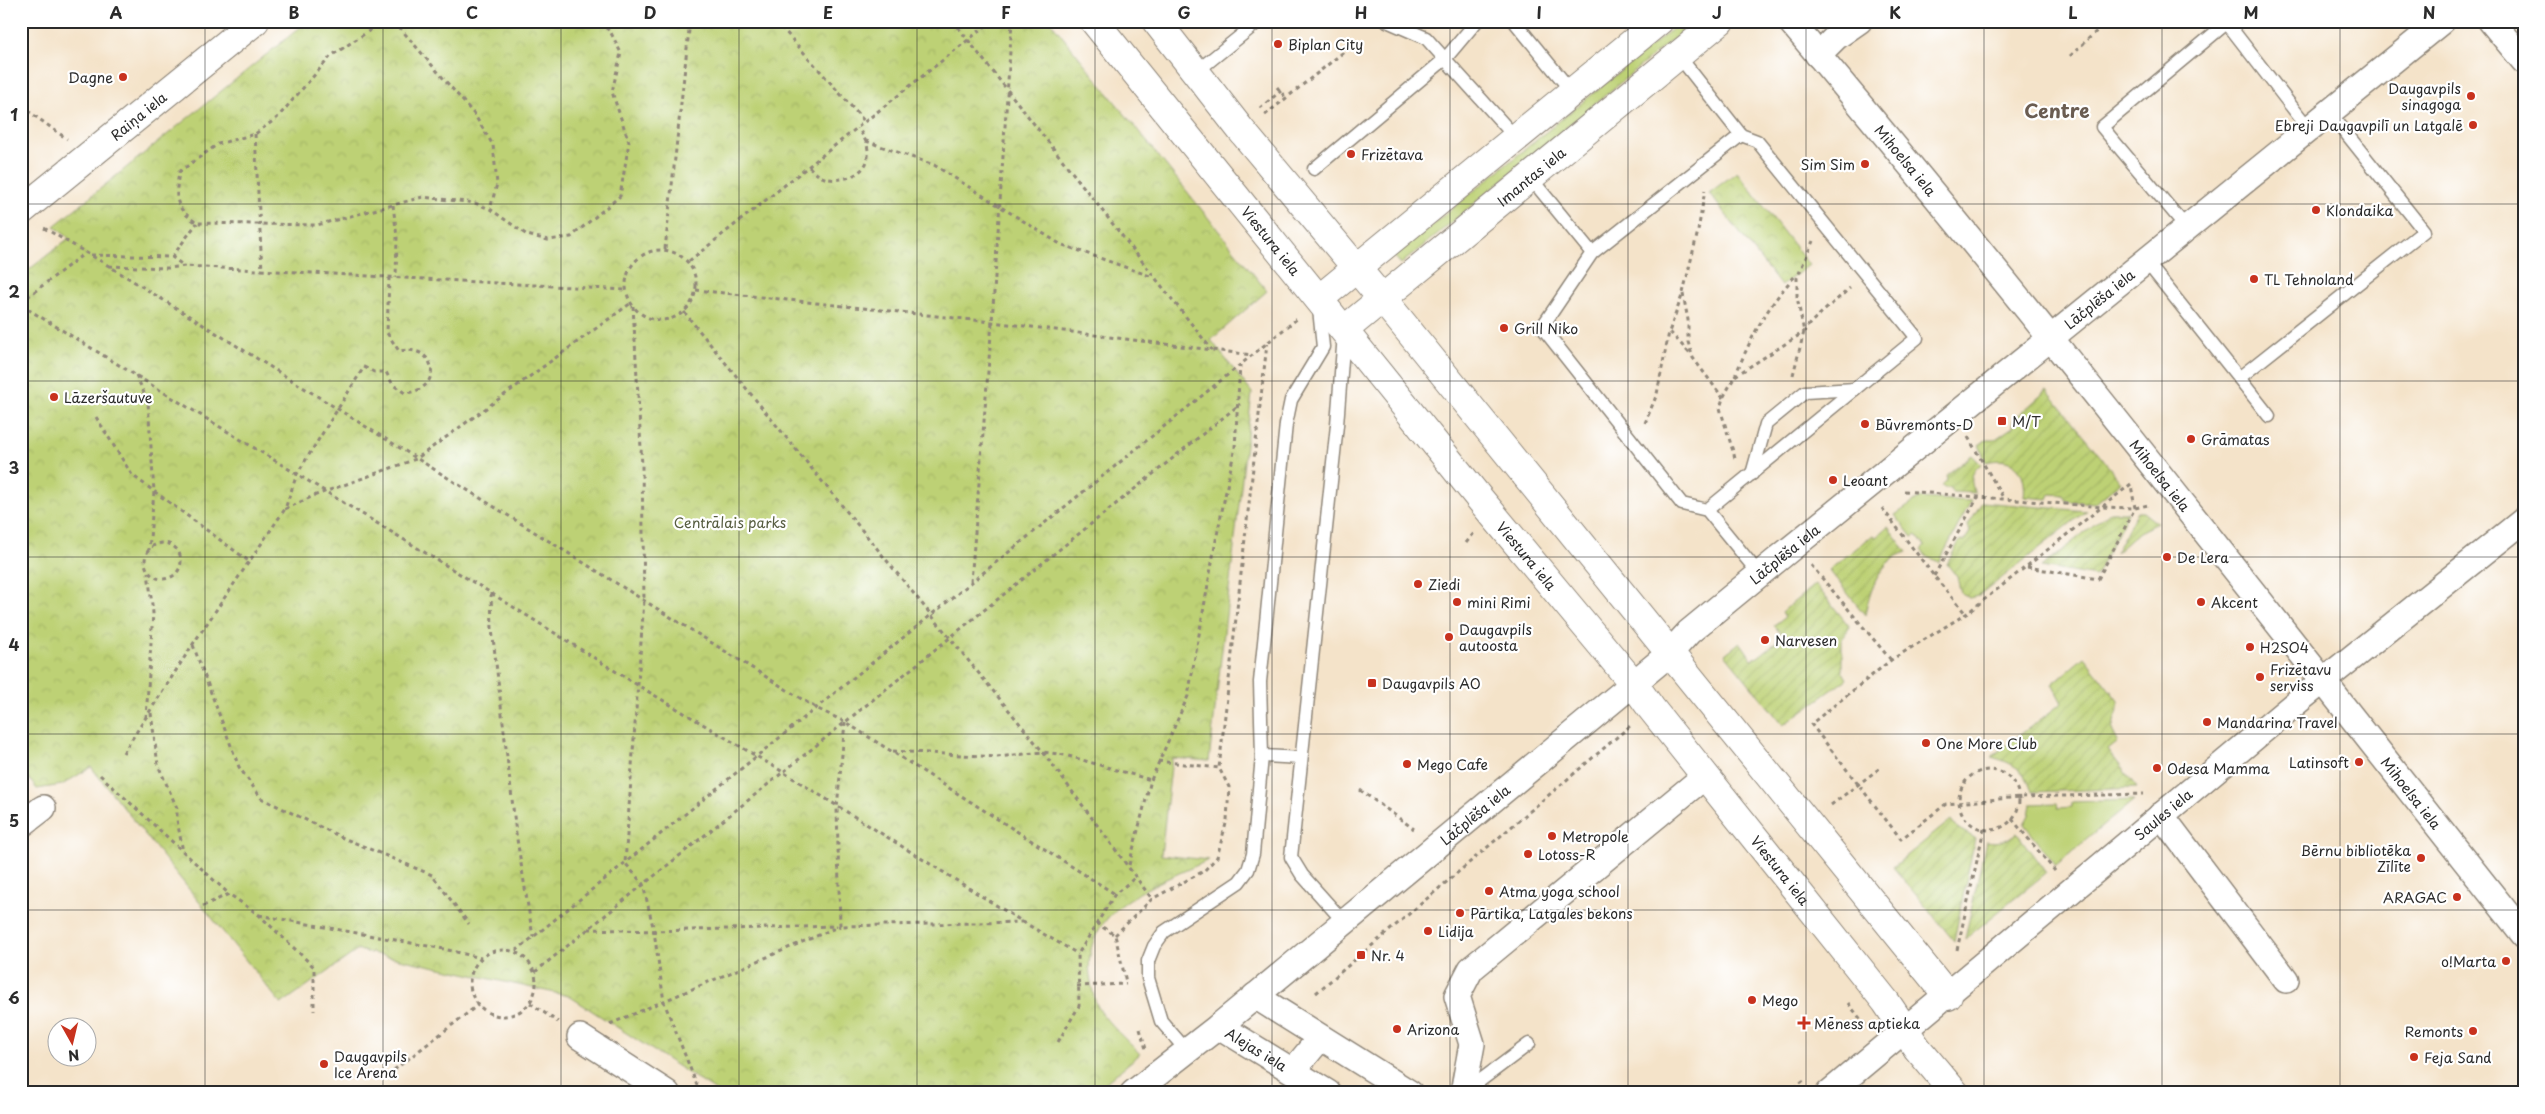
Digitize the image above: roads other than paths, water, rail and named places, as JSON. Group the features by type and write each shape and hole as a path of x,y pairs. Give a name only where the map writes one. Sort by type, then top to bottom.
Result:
{"street":[{"name":"Raiņa iela","path":"30,218 255,21"},
{"name":"Viestura iela","path":"1094,21 1633,683 1886,1002 1906,1031 1955,1093"},
{"path":"1156,21 1948,996"},
{"path":"1319,299 1659,21"},
{"name":"Imantas iela","path":"1344,330 1380,298 1720,21"},
{"name":"Mihoelsa iela","path":"1790,21 2050,339 2324,681 2524,935"},
{"path":"1818,55 1836,37 1859,21"},
{"name":"Lāčplēša iela","path":"1139,1091 1669,654 1689,632 2145,260 2442,21"},
{"path":"2491,21 2524,61"},
{"name":"Saules iela","path":"1829,1093 1948,996 2157,804 2324,681 2524,520"},
{"path":"1464,1093 1472,1044 1457,996 1471,969 1705,776"},
{"path":"2157,804 2286,980"},
{"path":"21,825 43,808"},
{"path":"1256,996 1410,1093"},
{"name":"Alejas iela","path":"1219,1026 1328,1093"},
{"path":"580,1036 667,1093"},
{"name":"Alejas iela","path":"1293,1071 1320,1038"}],"lane":[{"path":"1196,72 1259,21"},
{"path":"1387,21 1426,38 1516,138"},
{"path":"1314,169 1445,59 1477,21"},
{"path":"1514,21 1572,92"},
{"path":"2186,227 2102,127 2228,22 2309,129"},
{"path":"1678,55 1741,135 1757,141 1917,338 1707,510"},
{"path":"2239,378 2424,231 2330,113"},
{"path":"1741,135 1592,253 1542,327 1682,504 1707,510 1760,575"},
{"path":"1529,176 1592,253"},
{"path":"2145,260 2269,416"},
{"path":"1187,1051 1161,1021 1148,978 1148,961 1154,946 1164,932 1239,882 1248,870 1252,854 1262,756 1260,682 1286,424 1291,400 1322,347 1319,299"},
{"path":"1344,330 1337,425 1291,857 1302,875 1344,922"},
{"path":"1747,478 1766,424 1805,392 1855,389"},
{"path":"1262,756 1301,758"},
{"path":"1464,1093 1529,1044"}],"place":[{"name":"Biplan City","path":"1278,44"},
{"name":"Dagne","path":"123,77"},
{"name":"Daugavpils sinagoga","path":"2471,96"},
{"name":"Ebreji Daugavpilī un Latgalē","path":"2473,125"},
{"name":"Frizētava","path":"1351,154"},
{"name":"Sim Sim","path":"1865,164"},
{"name":"Klondaika","path":"2316,210"},
{"name":"TL Tehnoland","path":"2254,279"},
{"name":"Grill Niko","path":"1504,328"},
{"name":"Lāzeršautuve","path":"54,397"},
{"name":"M/T","path":"2002,421"},
{"name":"Būvremonts-D","path":"1865,424"},
{"name":"Grāmatas","path":"2191,439"},
{"name":"Leoant","path":"1833,480"},
{"name":"De Lera","path":"2167,557"},
{"name":"Ziedi","path":"1418,584"},
{"name":"mini Rimi","path":"1457,602"},
{"name":"Akcent","path":"2201,602"},
{"name":"Daugavpils autoosta","path":"1449,637"},
{"name":"Narvesen","path":"1765,640"},
{"name":"H2SO4","path":"2250,647"},
{"name":"Frizētavu serviss","path":"2260,677"},
{"name":"Daugavpils AO","path":"1372,683"},
{"name":"Mandarina Travel","path":"2207,722"},
{"name":"One More Club","path":"1926,743"},
{"name":"Latinsoft","path":"2359,762"},
{"name":"Mego Cafe","path":"1407,764"},
{"name":"Odesa Mamma","path":"2157,768"},
{"name":"Metropole","path":"1552,836"},
{"name":"Lotoss-R","path":"1528,854"},
{"name":"Bērnu bibliotēka Zīlīte","path":"2421,858"},
{"name":"Atma yoga school","path":"1489,891"},
{"name":"ARAGAC","path":"2457,897"},
{"name":"Pārtika, Latgales bekons","path":"1460,913"},
{"name":"Lidija","path":"1428,931"},
{"name":"Nr. 4","path":"1361,955"},
{"name":"o!Marta","path":"2506,961"},
{"name":"Mego","path":"1752,1000"},
{"name":"Mēness aptieka","path":"1804,1023"},
{"name":"Arizona","path":"1397,1029"},
{"name":"Remonts","path":"2473,1031"},
{"name":"Feja Sand","path":"2414,1057"},
{"name":"Daugavpils Ice Arena","path":"324,1064"}],"district":[{"name":"Centre","path":"2057,110"}],"park label":[{"name":"Centrālais parks","path":"730,522"}]}
